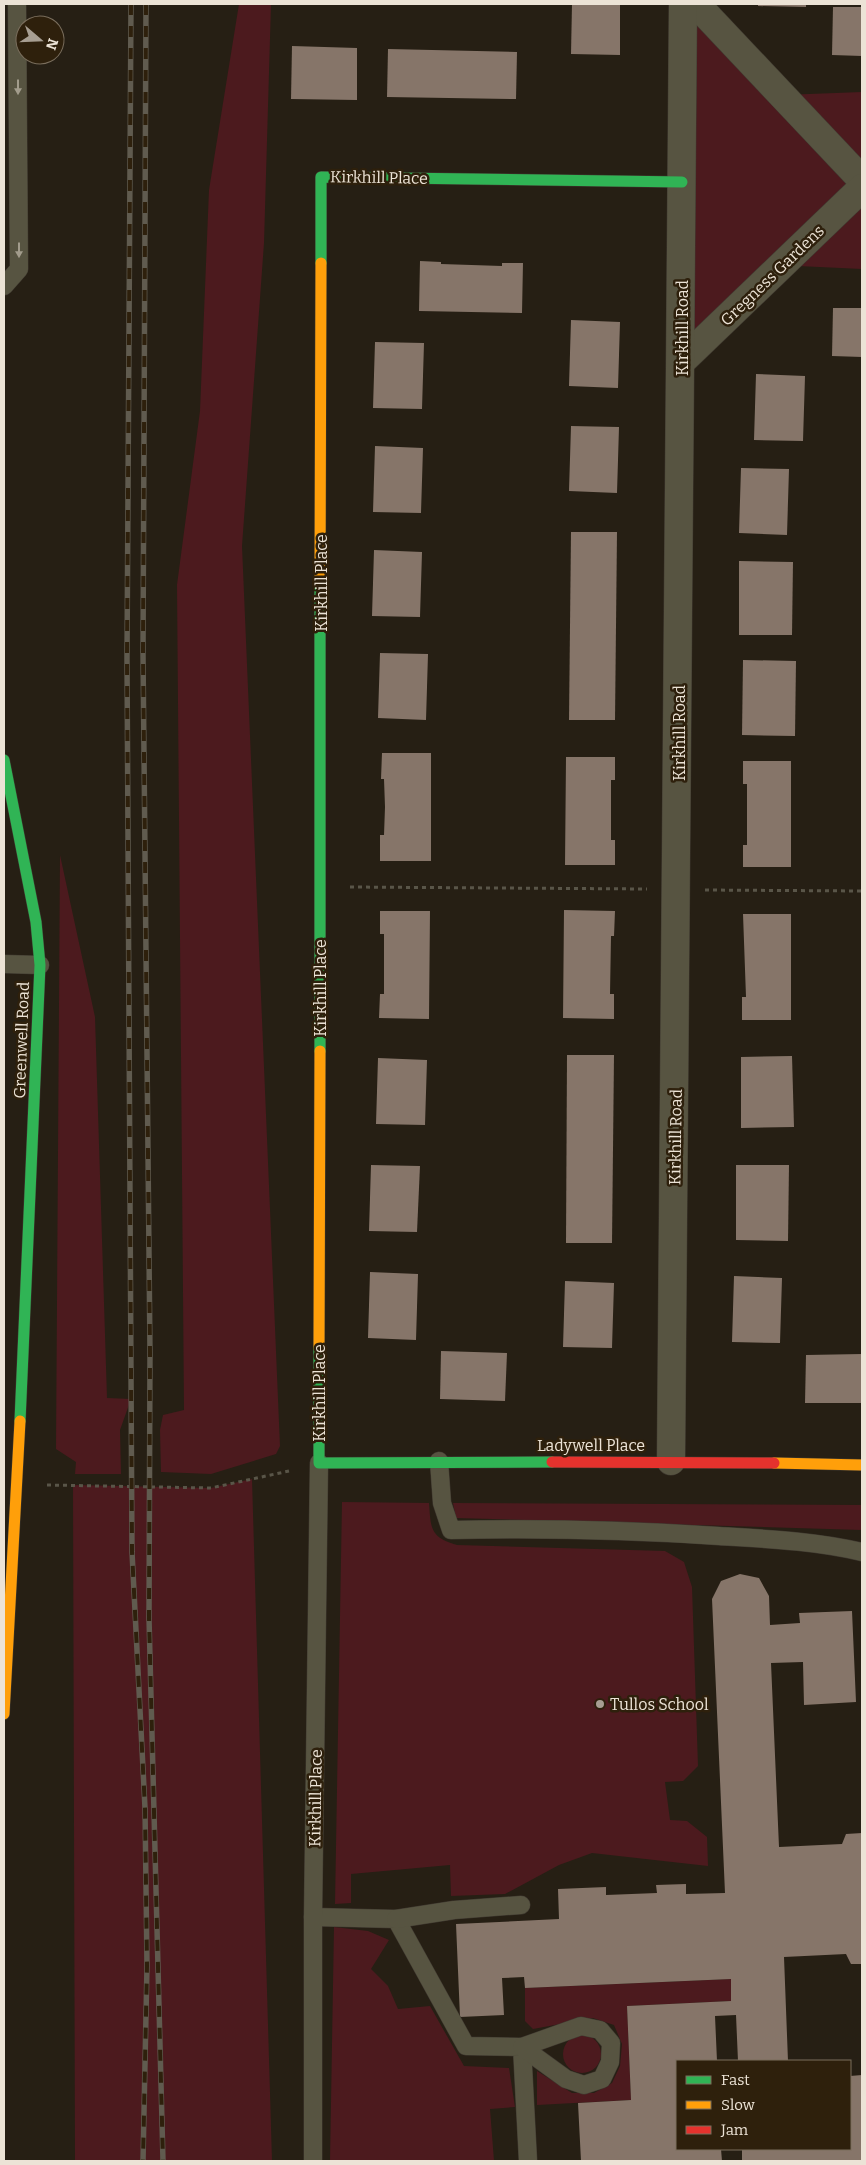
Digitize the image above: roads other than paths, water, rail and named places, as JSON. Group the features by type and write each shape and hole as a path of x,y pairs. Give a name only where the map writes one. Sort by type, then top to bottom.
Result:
{"street":[{"name":"Kirkhill Road","path":"671,1461 678,890 683,4"},
{"path":"696,4 862,180"},
{"name":"Kirkhill Place","path":"319,1463 321,177 682,182"},
{"name":"Gregness Gardens","path":"682,361 862,188"},
{"name":"Greenwell Road","path":"4,760 36,922 40,965 25,1328 15,1484 7,1569 4,1714"},
{"name":"Ladywell Place","path":"319,1463 671,1461 862,1465"}],"lane":[{"path":"4,286 19,269 17,4"},
{"path":"4,964 40,965"},
{"path":"440,1462 442,1503 450,1530 514,1529 650,1532 824,1543 862,1552"},
{"name":"Kirkhill Place","path":"313,2161 313,1917 319,1463"},
{"path":"313,1917 396,1919 454,1910 521,1905"},
{"path":"396,1919 466,2046 522,2047 581,2026 600,2030 611,2043 610,2062 602,2079 584,2085 566,2079 522,2047"},
{"path":"522,2047 528,2161"}],"railway":[{"path":"131,4 127,658 132,1552 145,1808 147,1966 143,2161"},
{"path":"146,4 143,654 150,1353 149,1618 163,2161"}],"place":[{"name":"Tullos School","path":"600,1704"}]}
